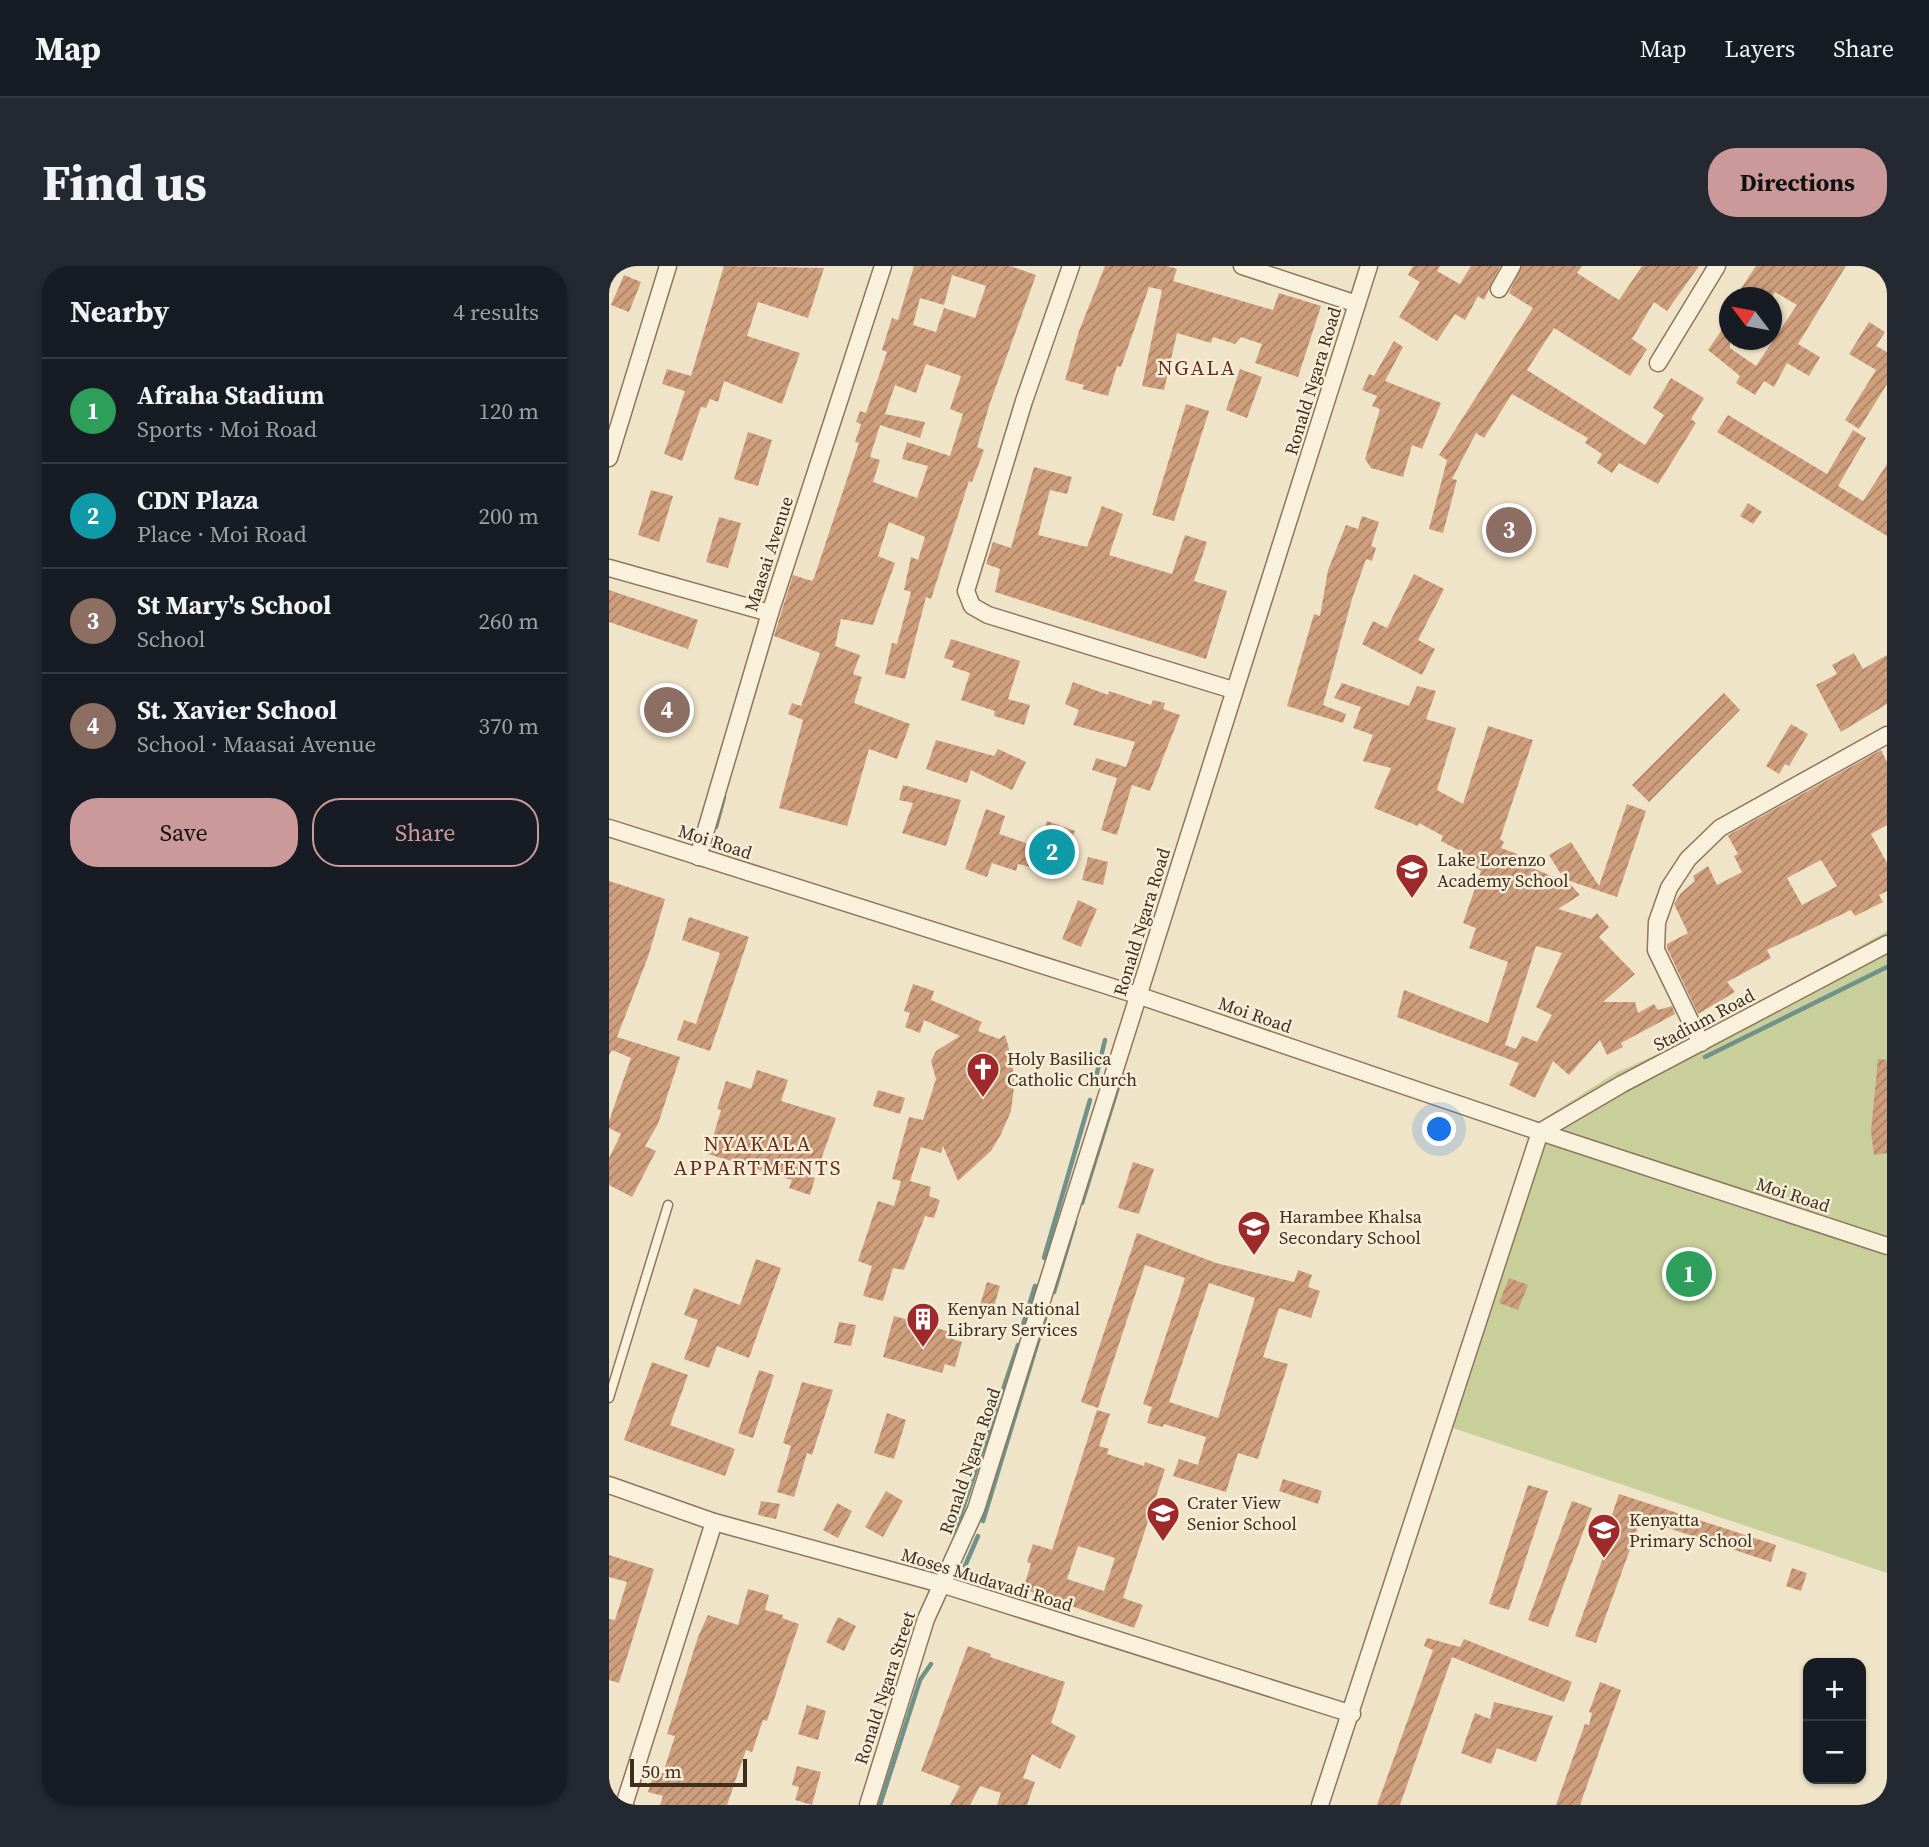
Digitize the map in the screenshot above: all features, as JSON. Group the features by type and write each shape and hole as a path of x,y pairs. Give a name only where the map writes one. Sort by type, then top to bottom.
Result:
{"street":[{"path":"609,458 668,266"},
{"name":"Maasai Avenue","path":"698,856 770,613 883,266"},
{"path":"1071,266 1024,401 966,591 972,606 988,615 1233,690"},
{"path":"1242,266 1357,304"},
{"name":"Ronald Ngara Road","path":"941,1584 976,1509 1369,266"},
{"path":"1499,289 1512,266"},
{"path":"1658,363 1717,266"},
{"path":"609,568 770,613"},
{"path":"1701,1043 1656,950 1657,922 1669,888 1688,859 1720,828 1887,735"},
{"name":"Moi Road","path":"609,828 1140,996 1887,1246"},
{"name":"Stadium Road","path":"1540,1132 1887,944"},
{"path":"1320,1805 1352,1714 1540,1132"},
{"name":"Moses Mudavadi Road","path":"609,1485 714,1522 941,1584 1352,1714"},
{"path":"624,1805 714,1522"},
{"name":"Ronald Ngara Street","path":"868,1805 911,1661 941,1584"}],"lane":[{"path":"609,1398 668,1205"}],"green space":[{"path":"1887,931 1887,1573 1444,1425 1537,1123 1615,1073 1697,1037"}],"building":[{"path":"724,266 824,268 808,318 758,302 747,336 800,353 782,404 724,381 718,402 710,399 706,408 701,407 682,461 664,454 685,391 662,384 667,369 691,376"},
{"path":"914,266 1010,266 1036,275 990,403 977,447 984,450 972,482 969,481 931,599 926,597 905,679 885,674 892,643 897,644 911,592 904,590 911,557 918,560 925,537 889,522 878,556 895,563 873,625 841,619 835,646 860,655 853,674 862,677 854,703 910,724 897,759 869,749 847,826 779,808 803,720 788,714 792,703 801,706 820,653 774,636 793,575 812,581 814,578 859,443 855,442 861,424 856,422 860,411 866,413 887,352 882,350 892,318 898,320","holes":["952,275 986,286 975,318 944,308 936,332 913,325 920,298 944,305","926,364 961,376 950,409 963,414 950,456 907,442 902,459 928,466 917,498 873,482 880,460 870,457 880,425 920,438 925,422 885,414 895,385 916,393"]},
{"path":"1105,266 1167,266 1177,269 1173,281 1273,310 1279,293 1321,306 1298,377 1255,363 1262,344 1241,337 1235,344 1213,337 1211,343 1177,333 1164,390 1142,386 1162,290 1149,287 1121,367 1117,366 1108,396 1082,389 1084,385 1065,380 1079,331"},
{"path":"1413,266 1440,266 1437,271 1460,284 1471,266 1500,266 1484,300 1478,296 1465,320 1455,314 1437,341 1399,317 1420,282 1408,275"},
{"path":"1522,266 1582,266 1577,273 1619,300 1642,266 1699,266 1667,311 1654,302 1632,339 1647,349 1630,376 1554,328 1527,370 1645,445 1664,415 1653,408 1671,378 1704,398 1691,419 1696,423 1658,484 1619,463 1612,473 1597,463 1602,454 1585,443 1588,438 1512,394 1484,438 1476,433 1452,479 1457,480 1443,533 1429,529 1447,460 1439,455 1533,308 1509,293"},
{"path":"1756,266 1846,266 1798,344 1820,357 1809,376 1787,363 1774,387 1764,381 1755,395 1736,383 1740,376 1708,350 1719,334 1719,350 1733,350 1756,366 1767,350 1782,350 1782,327 1797,305 1782,296 1782,287 1742,287"},
{"path":"624,275 641,282 629,312 611,305"},
{"path":"1869,322 1885,332 1876,346 1887,352 1887,384 1859,429 1845,420 1876,370 1849,354"},
{"path":"1394,341 1403,347 1385,381 1441,403 1422,449 1412,445 1403,477 1371,468 1365,459 1380,409 1372,406 1377,396 1362,390 1369,374 1374,376"},
{"path":"1240,369 1262,377 1247,418 1226,410"},
{"path":"1186,404 1209,411 1174,521 1152,515"},
{"path":"1728,415 1827,474 1853,430 1866,438 1838,486 1863,501 1887,464 1887,536 1717,432"},
{"path":"748,432 772,440 758,486 734,479"},
{"path":"1034,467 1072,477 1067,494 1050,490 1038,535 1087,547 1102,506 1123,514 1109,555 1172,574 1185,535 1207,542 1194,581 1227,591 1206,659 995,592 1000,569 986,564 993,542 1011,548"},
{"path":"651,490 673,496 659,542 638,535"},
{"path":"1748,503 1762,512 1753,524 1740,516"},
{"path":"1362,516 1379,522 1371,546 1376,548 1372,561 1366,559 1352,599 1323,705 1346,714 1343,723 1287,706 1314,614 1320,616 1328,570 1346,525 1358,529"},
{"path":"719,517 741,523 728,568 706,562"},
{"path":"1414,574 1444,589 1418,640 1435,649 1422,675 1362,644 1373,621 1387,628"},
{"path":"609,590 698,620 688,649 609,622"},
{"path":"951,639 1020,661 1008,699 1030,705 1024,725 994,716 995,711 961,700 970,673 952,667 954,661 944,658"},
{"path":"1854,653 1863,669 1887,655 1887,704 1841,732 1816,685 1837,674 1832,665"},
{"path":"1073,682 1108,695 1109,691 1151,705 1153,700 1165,703 1163,709 1180,715 1150,791 1132,785 1117,835 1101,830 1117,778 1092,770 1096,758 1126,767 1135,742 1073,725 1079,710 1065,704"},
{"path":"1342,683 1409,706 1417,686 1436,691 1426,719 1456,728 1437,790 1463,804 1488,726 1533,740 1500,839 1504,842 1501,848 1517,854 1514,860 1570,884 1580,895 1558,909 1591,919 1597,913 1609,927 1599,937 1635,974 1603,1002 1635,1002 1638,1013 1654,1004 1658,1010 1672,1006 1675,1014 1621,1043 1623,1047 1607,1055 1600,1040 1569,1075 1553,1061 1535,1098 1509,1085 1519,1063 1397,1017 1404,990 1488,1023 1508,962 1469,948 1476,928 1463,923 1481,871 1457,855 1460,851 1441,841 1443,836 1419,823 1418,826 1374,808 1391,768 1363,761 1373,735 1353,728 1361,707 1334,698","holes":["1536,946 1562,953 1536,1007 1552,1015 1537,1042 1522,1036 1516,1049 1505,1045"]},
{"path":"1724,693 1740,710 1649,802 1632,785"},
{"path":"1791,724 1808,734 1789,766 1785,764 1779,774 1766,766"},
{"path":"936,740 994,756 998,749 1026,762 1012,790 971,770 967,783 926,769"},
{"path":"1881,750 1887,762 1887,825 1871,834 1887,863 1887,891 1879,895 1883,902 1855,916 1851,910 1767,950 1771,958 1727,982 1735,992 1698,1014 1667,948 1667,944 1688,933 1674,904 1681,893 1695,881 1693,876 1708,866 1717,885 1742,872 1734,856 1738,854 1728,836","holes":["1821,860 1837,886 1802,905 1787,878"]},
{"path":"903,785 961,800 946,846 902,833 913,803 899,800"},
{"path":"1627,804 1646,811 1617,897 1564,879 1549,855 1571,842 1599,886"},
{"path":"986,809 1005,816 999,834 1038,847 1047,821 1075,831 1060,874 1018,864 1016,871 992,863 987,877 965,869"},
{"path":"1088,857 1108,862 1103,885 1082,880"},
{"path":"609,881 665,899 648,957 617,1037 680,1057 658,1124 645,1146 656,1151 632,1197 609,1185 609,1158 621,1134 609,1128 609,1121 631,1058 612,1050 609,1055"},
{"path":"1078,900 1097,909 1081,947 1062,939"},
{"path":"689,917 749,937 710,1051 677,1040 684,1020 696,1024 720,953 682,940"},
{"path":"913,984 934,991 931,1000 982,1022 978,1031 999,1039 1005,1035 1012,1059 1014,1087 1011,1111 991,1151 958,1181 943,1146 941,1153 921,1147 910,1181 931,1187 929,1196 940,1200 934,1218 925,1216 904,1270 893,1268 883,1301 863,1296 872,1266 858,1261 878,1201 894,1206 901,1181 892,1179 909,1117 923,1120 936,1079 931,1061 936,1051 960,1036 924,1020 920,1033 905,1027 910,1013 904,1011"},
{"path":"1878,1059 1887,1060 1887,1153 1874,1155 1871,1131"},
{"path":"757,1070 788,1080 781,1101 836,1118 819,1165 804,1162 801,1173 815,1178 810,1195 789,1188 792,1180 708,1154 726,1081 751,1089"},
{"path":"878,1090 905,1098 900,1114 873,1106"},
{"path":"1133,1162 1154,1169 1139,1214 1118,1208"},
{"path":"1137,1233 1216,1263 1294,1282 1298,1270 1312,1275 1308,1287 1320,1291 1311,1318 1279,1308 1263,1357 1288,1364 1258,1459 1238,1453 1226,1492 1173,1476 1179,1459 1198,1465 1206,1437 1164,1424 1163,1427 1147,1423 1152,1407 1143,1404 1185,1278 1145,1265 1098,1408 1081,1402","holes":["1209,1283 1255,1298 1218,1418 1169,1402"]},
{"path":"756,1259 781,1268 749,1358 717,1346 709,1368 684,1359 698,1320 684,1315 694,1288 740,1305"},
{"path":"1509,1278 1528,1285 1518,1310 1499,1303"},
{"path":"987,1282 1000,1286 991,1316 978,1312"},
{"name":"Kenyan National Library Services","path":"894,1316 954,1333 952,1339 962,1342 955,1367 945,1364 942,1373 883,1357"},
{"path":"839,1322 856,1325 851,1346 834,1343"},
{"path":"652,1362 688,1375 670,1425 735,1449 725,1476 624,1440"},
{"path":"759,1370 774,1375 753,1438 738,1433"},
{"path":"802,1382 833,1390 812,1455 807,1453 794,1497 777,1492 791,1446 783,1443"},
{"path":"1097,1410 1110,1414 1099,1446 1109,1449 1107,1454 1144,1466 1145,1462 1165,1469 1123,1598 1143,1605 1134,1628 1023,1589 1031,1564 1027,1562 1033,1544 1052,1550","holes":["1078,1546 1115,1558 1104,1591 1067,1579"]},
{"path":"887,1413 906,1420 894,1459 874,1453"},
{"path":"1283,1479 1322,1491 1318,1504 1279,1491"},
{"path":"1528,1485 1548,1491 1509,1610 1489,1604"},
{"path":"886,1491 903,1501 883,1537 865,1527"},
{"path":"1619,1494 1776,1545 1771,1562 1641,1519 1596,1643 1575,1636 1616,1522 1610,1521"},
{"path":"761,1501 780,1504 776,1519 758,1515"},
{"path":"1572,1501 1592,1508 1548,1627 1528,1620"},
{"path":"837,1503 852,1511 838,1538 823,1530"},
{"path":"609,1555 654,1569 619,1683 609,1680 609,1619 615,1620 627,1582 609,1577"},
{"path":"1792,1568 1807,1573 1801,1591 1786,1586"},
{"path":"748,1589 769,1595 765,1610 783,1615 782,1618 799,1624 767,1721 763,1720 752,1752 746,1750 727,1805 660,1805 663,1796 648,1792 655,1771 663,1773 675,1736 667,1734 698,1637 708,1615 738,1625"},
{"path":"838,1617 856,1626 844,1651 826,1642"},
{"path":"1427,1638 1460,1647 1464,1639 1572,1682 1564,1702 1452,1657 1400,1805 1377,1805 1433,1650 1424,1646"},
{"path":"968,1646 991,1654 990,1657 1065,1682 1051,1723 1076,1736 1060,1769 1032,1754 1023,1778 1035,1782 1027,1805 997,1805 1001,1793 980,1786 970,1805 950,1805 960,1786 921,1771"},
{"path":"1600,1682 1621,1690 1580,1805 1556,1805 1585,1724 1589,1725 1592,1713 1589,1712"},
{"path":"1494,1702 1553,1716 1536,1762 1497,1748 1491,1764 1461,1753 1475,1713 1490,1719"},
{"path":"807,1705 826,1711 818,1740 798,1734"},
{"path":"797,1766 821,1772 812,1805 795,1800 799,1787 792,1785"}],"waterway":[{"path":"716,827 724,797"},
{"path":"1705,1057 1887,967"},
{"path":"1095,1081 1105,1040"},
{"path":"1082,1203 1122,1074"},
{"path":"1044,1258 1090,1100"},
{"path":"1054,1292 1075,1222"},
{"path":"1022,1328 1035,1286"},
{"path":"983,1521 1045,1318"},
{"path":"954,1535 1018,1345"},
{"path":"965,1566 978,1536"},
{"path":"880,1805 920,1680 931,1664"}],"place":[{"name":"St Mary's School","path":"1509,530"},
{"name":"St. Xavier School","path":"667,710"},
{"name":"CDN Plaza","path":"1052,852"},
{"name":"Lake Lorenzo Academy School","path":"1412,900"},
{"name":"Holy Basilica Catholic Church","path":"983,1099"},
{"name":"Harambee Khalsa Secondary School","path":"1254,1257"},
{"name":"Afraha Stadium","path":"1689,1274"},
{"name":"Kenyan National Library Services","path":"923,1349"},
{"name":"Crater View Senior School","path":"1163,1543"},
{"name":"Kenyatta Primary School","path":"1604,1560"}],"district":[{"name":"NGALA","path":"1197,368"},
{"name":"NYAKALA APPARTMENTS","path":"758,1156"}]}
